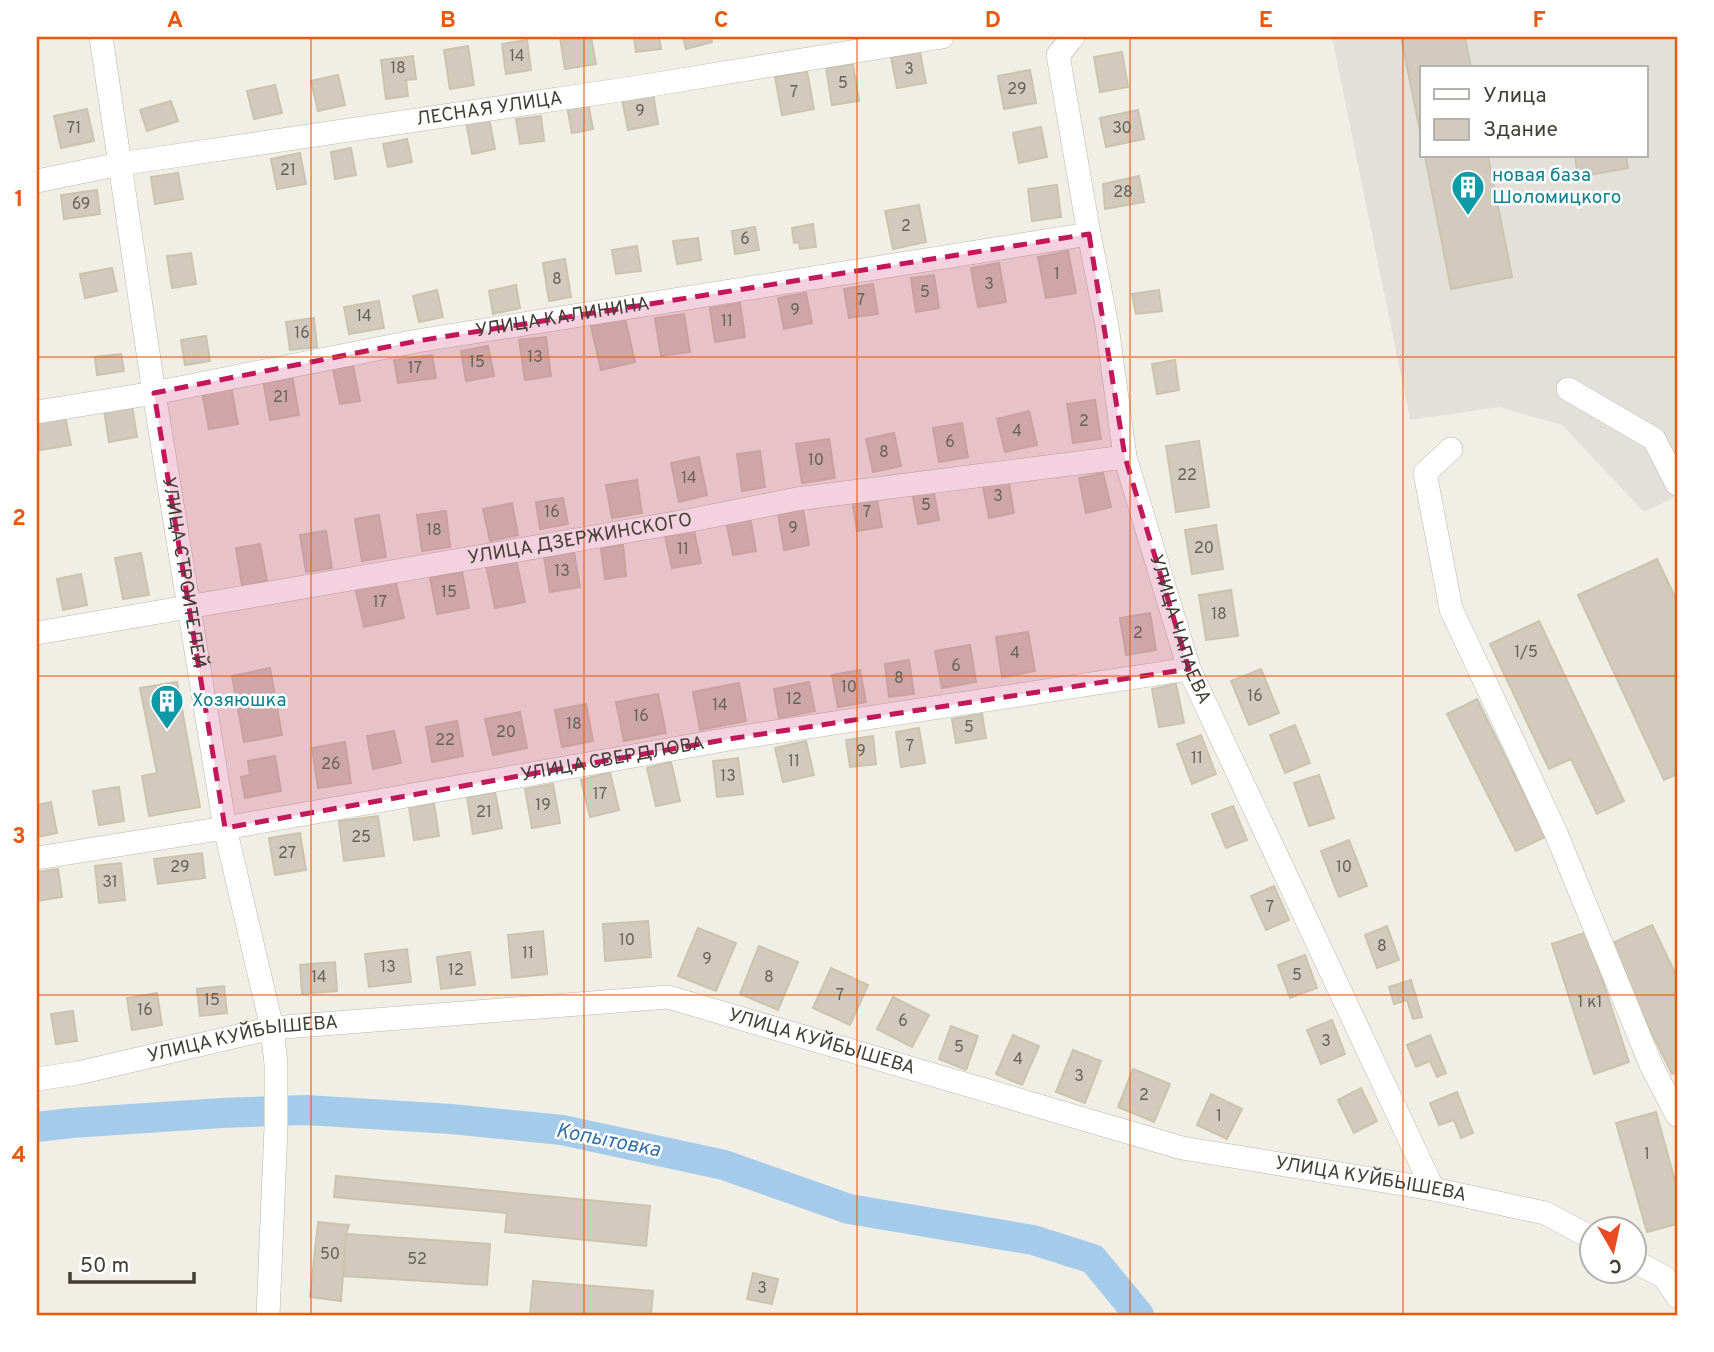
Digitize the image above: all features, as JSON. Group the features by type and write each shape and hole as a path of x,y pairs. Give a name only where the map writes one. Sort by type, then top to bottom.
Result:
{"street":[{"name":"УЛИЦА СТРОИТЕЛЕЙ","path":"101,37 154,393 225,828 272,1028 277,1094 268,1315"},
{"name":"ЛЕСНАЯ УЛИЦА","path":"37,181 120,164 626,89 942,37"},
{"name":"УЛИЦА ЧАПАЕВА","path":"1073,37 1058,55 1107,326 1125,457 1189,669 1433,1189"},
{"name":"УЛИЦА КАЛИНИНА","path":"37,412 154,393 417,341 1089,234"},
{"path":"1568,389 1654,439 1677,484"},
{"path":"1451,449 1425,473 1451,608 1556,833 1651,1065 1677,1115"},
{"name":"УЛИЦА ДЗЕРЖИНСКОГО","path":"37,633 692,520 797,499 1125,457"},
{"name":"УЛИЦА СВЕРДЛОВА","path":"37,858 225,828 729,739 1189,669"},
{"name":"УЛИЦА КУЙБЫШЕВА","path":"37,1079 78,1073 272,1028 668,997 1182,1148 1433,1189 1545,1213 1578,1231"},
{"path":"1648,1269 1664,1277 1677,1296"}],"highlighted area":[{"path":"1089,234 1125,457 1189,669 729,739 225,828 154,393 417,341"}],"shaded area":[{"name":"новая база Шоломицкого","path":"1332,37 1677,37 1677,496 1644,512 1562,425 1499,407 1410,420"}],"building":[{"path":"591,37 596,64 565,69 560,38"},
{"path":"634,37 659,37 661,49 636,52"},
{"path":"683,37 711,37 712,42 686,49"},
{"path":"1401,37 1465,37 1471,66 1420,66 1420,131"},
{"path":"527,40 531,70 506,74 502,44"},
{"path":"468,46 474,85 450,89 444,50"},
{"path":"920,52 926,83 897,88 891,57"},
{"path":"1122,52 1128,87 1100,92 1094,57"},
{"path":"413,56 416,79 406,80 408,96 386,99 381,60"},
{"path":"853,64 859,101 832,105 826,68"},
{"path":"1030,70 1036,103 1004,109 998,76"},
{"path":"807,71 814,109 782,115 775,77"},
{"path":"338,75 345,105 318,111 311,81"},
{"path":"275,85 282,113 254,119 247,91"},
{"path":"653,93 658,124 628,130 622,99"},
{"path":"171,101 178,121 147,131 140,110"},
{"path":"588,103 593,129 572,133 567,107"},
{"path":"87,109 94,141 61,148 54,116"},
{"path":"1138,110 1144,139 1106,147 1100,118"},
{"path":"541,116 544,141 520,144 516,119"},
{"path":"489,118 495,149 472,154 466,122"},
{"path":"1041,127 1047,157 1019,163 1013,133"},
{"path":"407,139 412,162 388,167 383,144"},
{"path":"351,148 356,175 335,179 331,152"},
{"path":"300,153 306,184 277,189 271,159"},
{"name":"новая база Шоломицкого","path":"1425,158 1488,158 1512,277 1451,289"},
{"path":"1575,158 1626,158 1628,168 1578,177"},
{"path":"178,173 183,199 155,204 151,177"},
{"path":"1139,176 1144,202 1105,209 1103,184"},
{"path":"1057,185 1061,217 1032,221 1028,189"},
{"path":"97,190 100,214 64,219 61,195"},
{"path":"919,205 926,242 893,249 885,211"},
{"path":"813,224 816,247 800,249 799,242 794,243 792,228"},
{"path":"755,227 759,250 735,254 732,231"},
{"path":"698,238 701,260 677,264 673,241"},
{"path":"637,246 641,271 616,274 612,250"},
{"path":"1068,251 1076,293 1046,298 1038,257"},
{"path":"191,253 196,284 172,288 167,256"},
{"path":"565,259 571,297 549,301 543,263"},
{"path":"999,263 1006,302 978,307 971,268"},
{"path":"112,268 117,291 85,298 80,274"},
{"path":"934,275 939,308 916,312 911,278"},
{"path":"873,284 878,314 849,318 844,289"},
{"path":"516,285 520,308 493,314 489,291"},
{"path":"437,290 443,317 419,322 413,296"},
{"path":"1159,290 1162,311 1136,314 1132,294"},
{"path":"806,293 812,323 784,329 778,298"},
{"path":"379,301 384,328 349,334 344,307"},
{"path":"740,303 745,337 715,342 710,308"},
{"path":"684,314 690,352 661,356 655,318"},
{"path":"314,318 317,347 290,350 286,322"},
{"path":"625,318 635,362 601,370 591,326"},
{"path":"206,336 210,361 185,365 181,340"},
{"path":"546,337 551,376 525,380 519,340"},
{"path":"488,346 494,376 466,381 461,351"},
{"path":"121,354 124,371 97,375 95,357"},
{"path":"432,355 436,378 398,383 394,360"},
{"path":"1175,360 1179,390 1157,394 1152,364"},
{"path":"353,365 360,401 340,404 333,369"},
{"path":"292,375 299,415 270,420 263,380"},
{"path":"231,386 238,424 209,429 202,392"},
{"path":"1095,400 1101,439 1073,443 1067,404"},
{"path":"132,405 137,437 109,442 104,410"},
{"path":"1029,411 1037,445 1005,452 997,419"},
{"path":"65,416 71,445 40,450 37,421"},
{"path":"962,423 968,457 939,462 933,428"},
{"path":"894,433 901,466 873,472 866,439"},
{"path":"829,439 835,478 802,483 796,444"},
{"path":"1199,441 1209,507 1176,512 1166,446"},
{"path":"760,451 765,487 742,491 737,454"},
{"path":"699,457 707,495 679,502 671,463"},
{"path":"1103,473 1111,507 1086,513 1079,478"},
{"path":"1008,477 1014,513 989,518 982,482"},
{"path":"637,480 642,513 612,518 606,485"},
{"path":"933,488 939,520 918,524 912,492"},
{"path":"876,494 882,527 857,531 852,499"},
{"path":"563,498 568,524 540,529 536,502"},
{"path":"512,503 518,535 490,541 483,509"},
{"path":"803,509 809,545 784,550 778,513"},
{"path":"446,511 450,547 422,551 417,515"},
{"path":"379,515 386,557 362,561 355,519"},
{"path":"750,516 756,551 733,555 726,521"},
{"path":"1216,525 1223,569 1192,574 1185,530"},
{"path":"326,531 332,568 306,572 300,535"},
{"path":"694,531 701,563 672,568 665,536"},
{"path":"260,544 267,581 242,586 236,548"},
{"path":"623,545 626,576 605,579 601,548"},
{"path":"574,552 580,587 550,592 544,557"},
{"path":"141,553 149,595 123,599 115,558"},
{"path":"516,559 525,602 495,608 486,565"},
{"path":"1657,559 1677,601 1677,774 1664,780 1578,595"},
{"path":"462,572 469,608 437,614 430,578"},
{"path":"81,574 87,605 63,610 57,579"},
{"path":"395,578 404,618 364,627 355,587"},
{"path":"1231,590 1238,636 1206,640 1199,595"},
{"path":"1150,613 1156,650 1126,655 1120,618"},
{"path":"1539,621 1624,801 1597,814 1571,759 1549,769 1490,644"},
{"path":"1028,632 1035,671 1002,677 996,637"},
{"path":"970,645 976,682 942,688 935,651"},
{"path":"909,660 914,694 889,697 885,664"},
{"path":"270,668 282,735 244,742 232,676"},
{"path":"1261,669 1279,713 1249,725 1231,681"},
{"path":"860,670 866,702 838,707 832,675"},
{"name":"Хозяюшка","path":"177,682 200,807 149,816 142,776 157,773 140,688"},
{"path":"809,682 815,711 779,718 774,689"},
{"path":"739,683 746,721 700,730 693,692"},
{"path":"1176,684 1184,723 1159,727 1152,689"},
{"path":"658,694 666,733 624,741 616,702"},
{"path":"1477,699 1545,837 1516,851 1447,714"},
{"path":"586,704 593,741 562,747 555,710"},
{"path":"520,712 527,748 493,755 485,719"},
{"path":"982,714 986,738 956,743 952,719"},
{"path":"457,721 463,756 432,762 426,727"},
{"path":"1295,725 1310,763 1285,773 1270,735"},
{"path":"919,728 925,763 901,767 896,732"},
{"path":"394,731 401,763 373,769 367,736"},
{"path":"1201,735 1216,774 1192,784 1177,744"},
{"path":"873,736 876,764 850,767 846,740"},
{"path":"806,741 814,775 783,782 775,748"},
{"path":"345,742 351,783 318,788 312,748"},
{"path":"275,756 281,791 245,798 241,777 250,775 248,761"},
{"path":"738,758 743,794 717,797 713,761"},
{"path":"671,762 680,801 656,806 647,768"},
{"path":"610,772 619,810 590,817 581,780"},
{"path":"1319,775 1334,818 1309,826 1294,783"},
{"path":"553,784 560,823 532,828 525,789"},
{"path":"119,787 124,821 99,825 93,791"},
{"path":"495,792 502,828 473,834 467,797"},
{"path":"51,802 57,833 37,837 37,805"},
{"path":"434,803 439,836 414,840 409,807"},
{"path":"1233,806 1247,840 1226,848 1212,814"},
{"path":"378,816 384,856 344,861 339,821"},
{"path":"300,833 306,870 275,875 269,838"},
{"path":"1349,840 1367,886 1339,897 1321,851"},
{"path":"202,853 205,878 158,884 154,859"},
{"path":"121,863 125,900 99,903 95,866"},
{"path":"58,869 62,897 37,901 37,872"},
{"path":"1274,886 1289,920 1266,930 1251,896"},
{"path":"648,921 651,957 605,961 603,924"},
{"path":"1652,925 1677,977 1677,1072 1672,1074 1608,945"},
{"path":"1387,926 1399,960 1377,968 1365,935"},
{"path":"698,928 736,943 716,991 678,976"},
{"path":"543,931 547,974 512,978 508,935"},
{"path":"1587,932 1629,1062 1594,1074 1552,944"},
{"path":"759,946 798,962 778,1010 740,994"},
{"path":"407,949 411,982 369,987 365,954"},
{"path":"470,952 475,985 441,989 437,957"},
{"path":"1305,955 1317,988 1290,998 1278,965"},
{"path":"335,962 337,991 302,994 300,965"},
{"path":"831,968 868,985 850,1025 813,1008"},
{"path":"1411,980 1422,1017 1413,1019 1407,1000 1394,1004 1389,987"},
{"path":"224,986 227,1013 200,1016 197,989"},
{"path":"157,993 162,1025 132,1030 127,998"},
{"path":"893,997 929,1015 912,1047 877,1029"},
{"path":"73,1011 77,1041 56,1044 51,1014"},
{"path":"1332,1020 1345,1054 1321,1064 1307,1030"},
{"path":"951,1026 978,1036 966,1070 939,1059"},
{"path":"1013,1035 1039,1046 1022,1085 996,1074"},
{"path":"1430,1035 1446,1073 1437,1077 1430,1061 1416,1067 1407,1045"},
{"path":"1073,1050 1101,1061 1085,1103 1056,1092"},
{"path":"1133,1069 1170,1084 1154,1122 1118,1107"},
{"path":"1361,1088 1377,1121 1354,1133 1338,1100"},
{"path":"1457,1092 1473,1133 1461,1138 1454,1120 1439,1125 1430,1103"},
{"path":"1211,1094 1242,1109 1227,1139 1197,1125"},
{"path":"1656,1112 1677,1188 1677,1224 1648,1232 1648,1216 1642,1216 1616,1123"},
{"path":"336,1176 650,1206 646,1246 505,1232 507,1213 334,1197"},
{"path":"318,1222 349,1225 341,1301 310,1297"},
{"path":"346,1234 490,1244 487,1285 344,1276"},
{"path":"753,1273 778,1279 772,1304 747,1299"},
{"path":"533,1281 653,1291 651,1315 530,1315"}],"waterway":[{"name":"Копытовка","path":"37,1127 222,1113 306,1110 451,1119 562,1130 724,1165 849,1209 1033,1240 1093,1259 1139,1315"}],"place":[{"name":"новая база Шоломицкого","path":"1468,217"},
{"name":"Хозяюшка","path":"167,731"}]}
